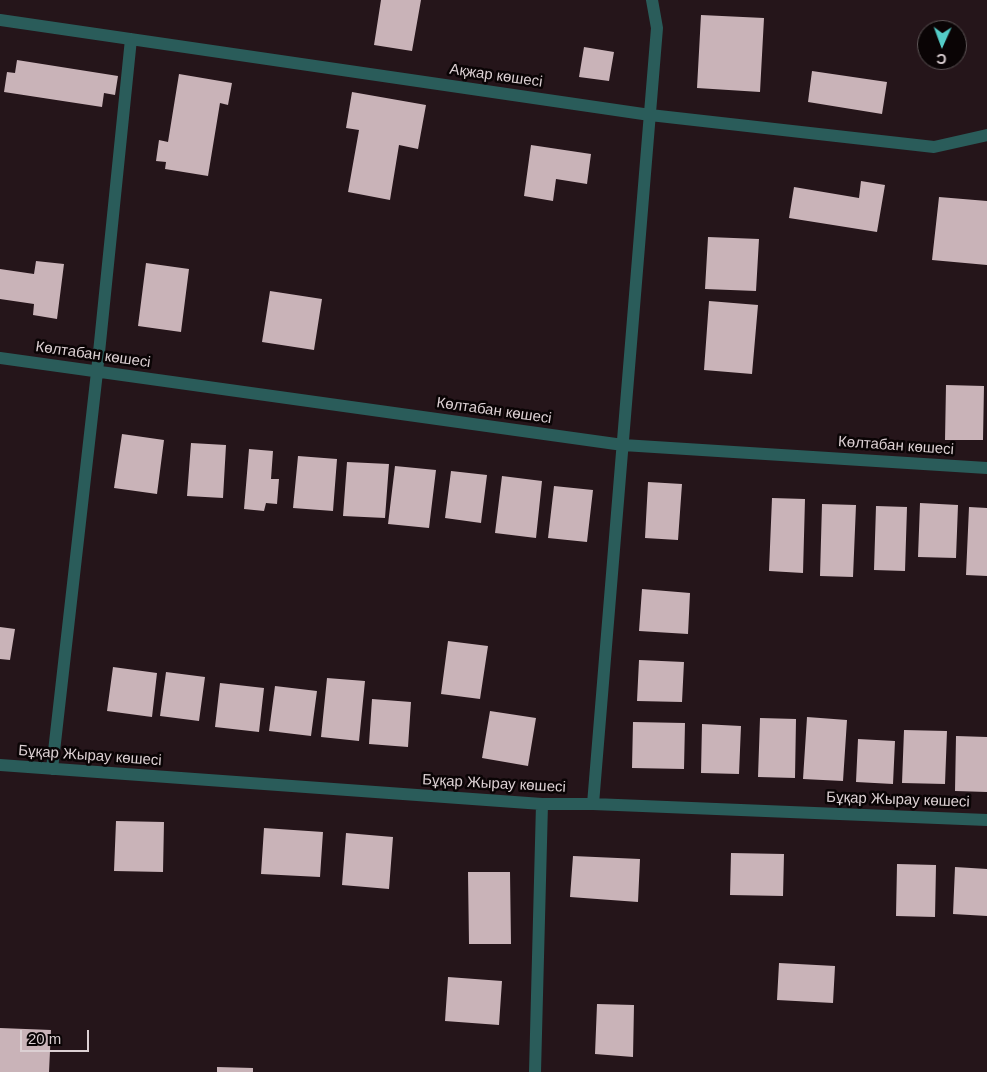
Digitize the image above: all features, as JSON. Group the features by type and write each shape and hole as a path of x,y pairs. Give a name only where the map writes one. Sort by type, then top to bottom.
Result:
{"street":[{"path":"593,804 657,28 652,0"},
{"name":"Ақжар көшесі","path":"0,20 650,115 934,147 987,135"},
{"path":"52,769 97,372 131,39"},
{"name":"Көлтабан көшесі","path":"0,358 622,445 987,468"},
{"name":"Бұқар Жырау көшесі","path":"0,765 542,804 593,804 987,820"},
{"path":"535,1072 542,804"}],"building":[{"path":"381,0 421,0 412,51 374,45"},
{"path":"701,15 764,18 760,92 697,88"},
{"path":"584,47 614,52 609,81 579,77"},
{"path":"17,60 118,76 115,95 104,93 102,107 4,92 7,72 15,73"},
{"path":"812,71 887,82 882,114 808,102"},
{"path":"179,74 232,83 228,105 220,103 208,176 165,169 166,162 156,161 159,140 168,142"},
{"path":"352,92 426,105 418,149 399,145 390,200 348,192 359,130 346,128"},
{"path":"531,145 591,154 587,184 556,179 553,201 524,196"},
{"path":"861,181 885,185 877,232 789,218 794,187 859,198"},
{"path":"939,197 987,201 987,265 932,260"},
{"path":"708,237 759,239 756,291 705,289"},
{"path":"36,261 64,264 57,319 33,315 34,304 0,299 0,269 34,274"},
{"path":"146,263 189,269 181,332 138,326"},
{"path":"270,291 322,299 314,350 262,342"},
{"path":"709,301 758,305 752,374 704,370"},
{"path":"946,385 984,386 983,440 945,440"},
{"path":"122,434 164,440 157,494 114,488"},
{"path":"191,443 226,445 223,498 187,496"},
{"path":"249,449 273,451 271,479 279,479 277,504 266,503 264,511 244,509"},
{"path":"298,456 337,459 333,511 293,508"},
{"path":"347,462 389,464 385,518 343,516"},
{"path":"395,466 436,470 429,528 388,524"},
{"path":"451,471 487,475 481,523 445,518"},
{"path":"502,476 542,481 536,538 495,533"},
{"path":"648,482 682,484 678,540 645,538"},
{"path":"554,486 593,490 587,542 548,538"},
{"path":"772,498 805,499 803,573 769,571"},
{"path":"920,503 958,505 956,558 918,557"},
{"path":"822,504 856,505 853,577 820,576"},
{"path":"876,506 907,507 905,571 874,570"},
{"path":"969,507 987,508 987,576 966,575"},
{"path":"642,589 690,593 688,634 639,631"},
{"path":"0,627 15,629 10,660 0,659"},
{"path":"448,641 488,646 480,699 441,694"},
{"path":"639,660 684,662 682,702 637,701"},
{"path":"113,667 157,673 152,717 107,711"},
{"path":"166,672 205,677 199,721 160,716"},
{"path":"327,678 365,681 359,741 321,737"},
{"path":"220,683 264,688 259,732 215,727"},
{"path":"275,686 317,691 311,736 269,731"},
{"path":"372,699 411,702 408,747 369,744"},
{"path":"490,711 536,718 528,766 482,758"},
{"path":"807,717 847,720 843,781 803,779"},
{"path":"760,718 796,719 795,778 758,777"},
{"path":"633,722 685,723 684,769 632,768"},
{"path":"702,724 741,726 739,774 701,773"},
{"path":"904,730 947,731 945,784 902,783"},
{"path":"956,736 987,737 987,792 955,791"},
{"path":"858,739 895,741 893,784 856,782"},
{"path":"116,821 164,822 163,872 114,871"},
{"path":"264,828 323,832 320,877 261,874"},
{"path":"346,833 393,837 389,889 342,885"},
{"path":"731,853 784,854 783,896 730,895"},
{"path":"573,856 640,859 638,902 570,897"},
{"path":"897,864 936,865 935,917 896,916"},
{"path":"955,867 987,869 987,916 953,914"},
{"path":"468,872 510,872 511,944 469,944"},
{"path":"779,963 835,966 833,1003 777,1000"},
{"path":"448,977 502,981 499,1025 445,1021"},
{"path":"597,1004 634,1005 633,1057 595,1054"},
{"path":"0,1028 51,1030 49,1072 0,1072"},
{"path":"217,1067 253,1068 253,1072 217,1072"}]}
